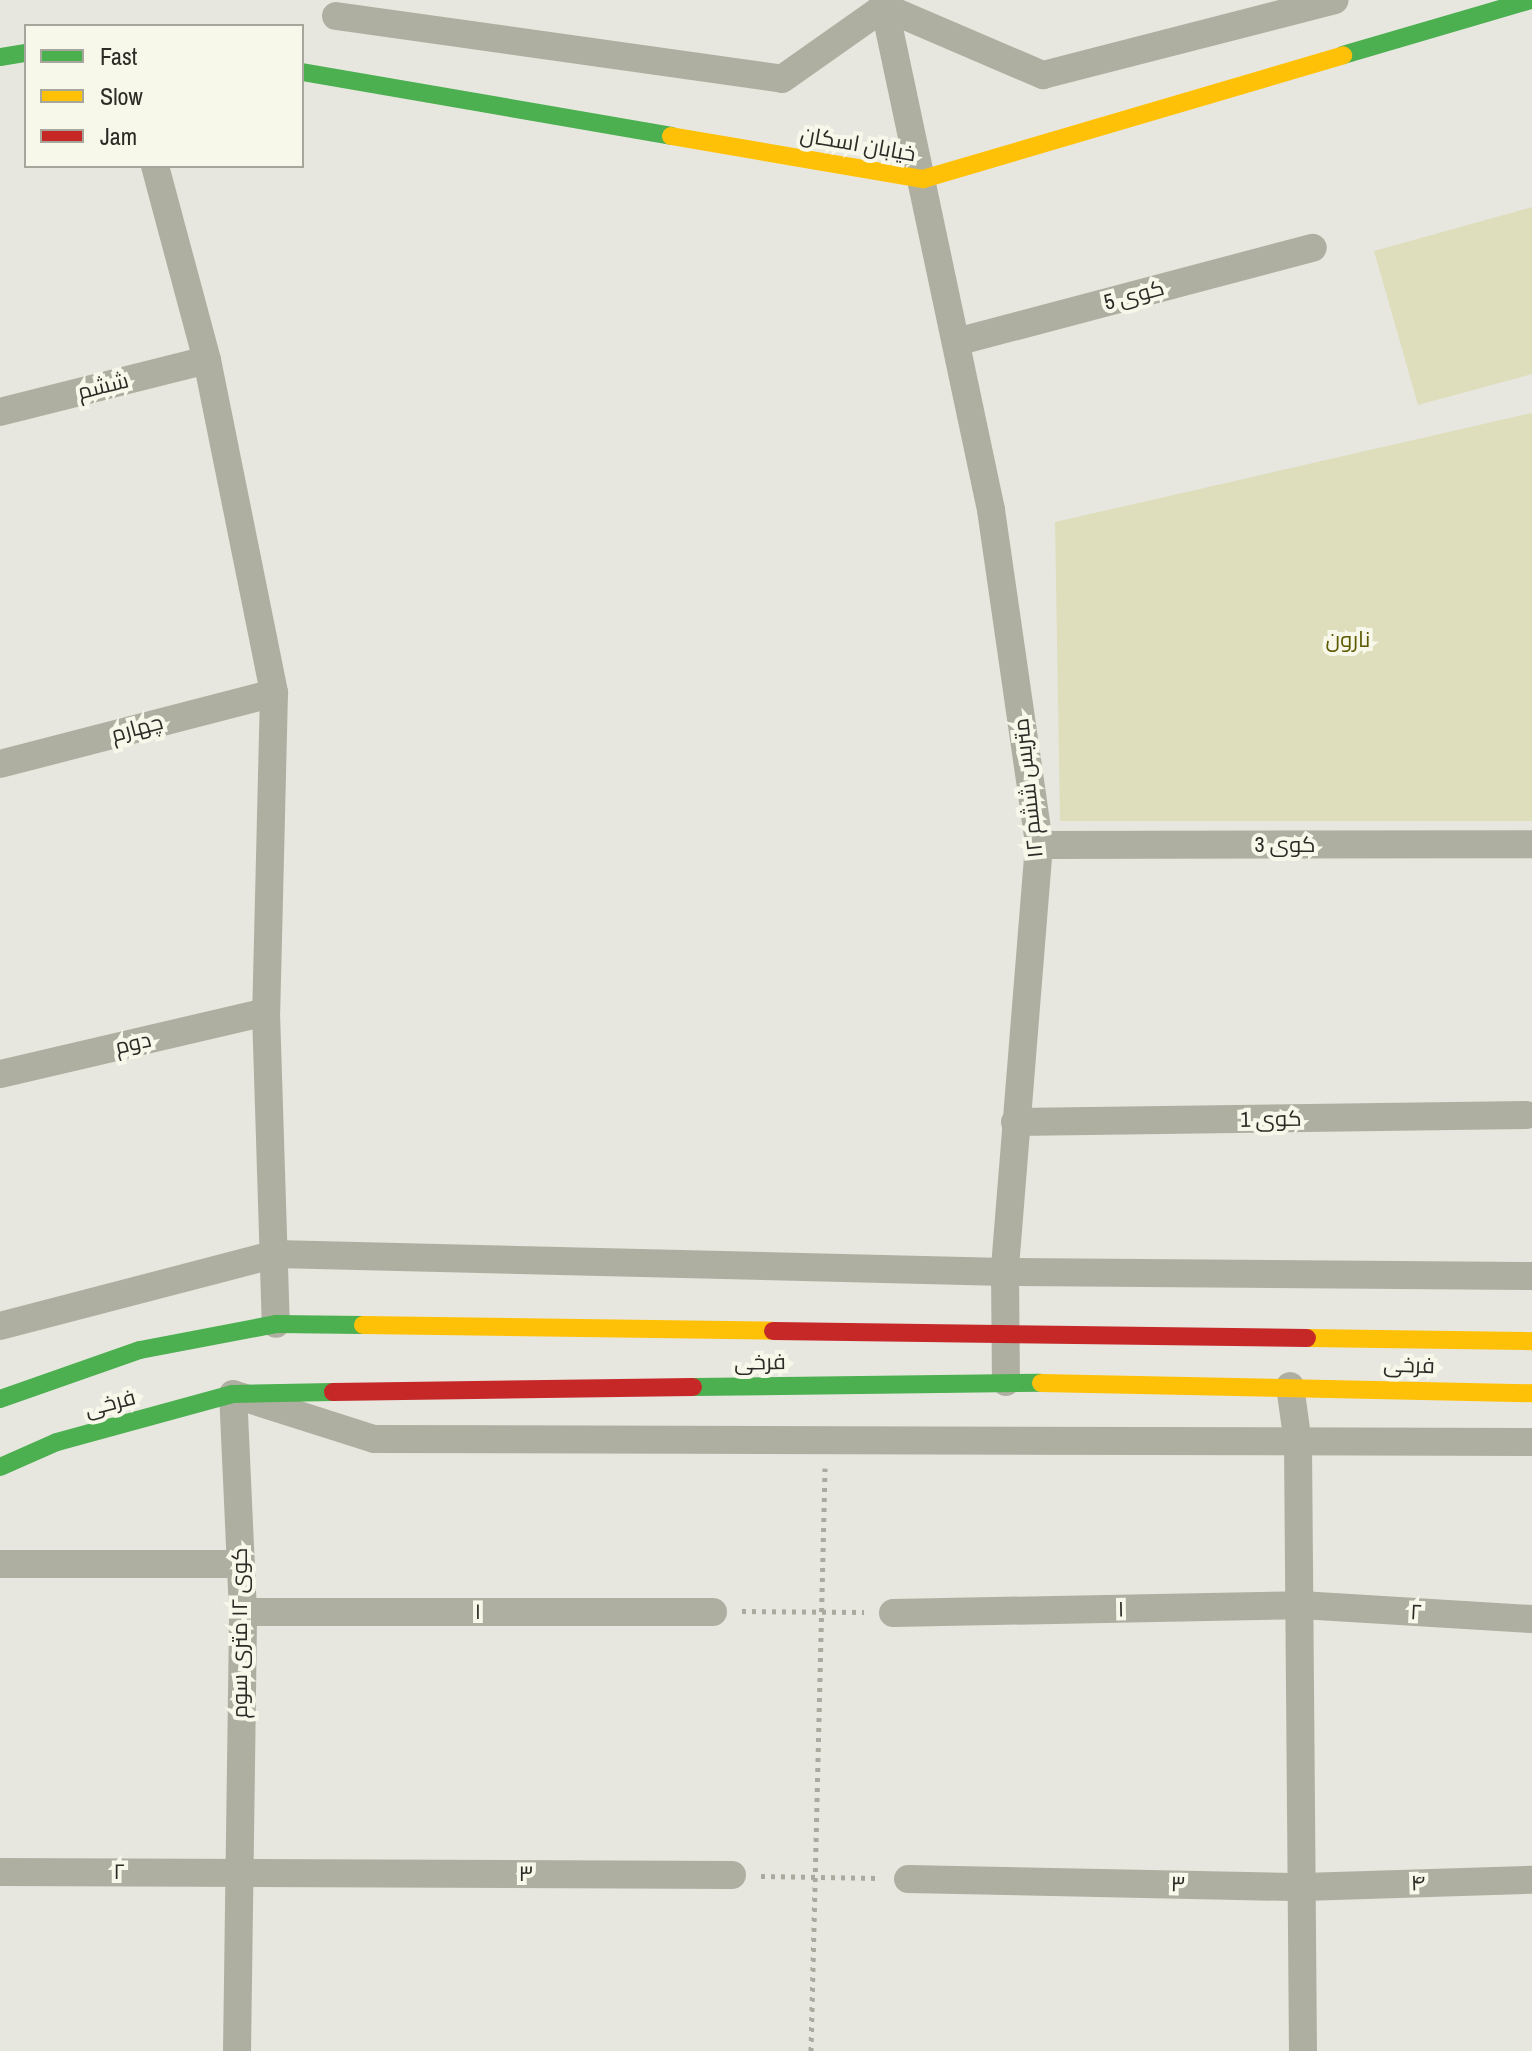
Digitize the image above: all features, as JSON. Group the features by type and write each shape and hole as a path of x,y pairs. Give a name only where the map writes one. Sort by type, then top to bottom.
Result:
{"main road":[{"name":"خیابان اسکان","path":"304,72 923,179 1531,0"},
{"path":"0,57 24,53"},
{"name":"فرخی","path":"0,1399 140,1350 276,1324 1532,1341"},
{"name":"فرخی","path":"0,1467 57,1442 233,1394 1006,1382 1532,1393"}],"street":[{"path":"336,16 782,79 883,3 1043,75 1335,0"},
{"name":"۱۲ متریس ششم","path":"883,3 923,179 991,510 1039,845 1005,1272 1006,1382"},
{"path":"156,168 207,360 274,693 266,1012 276,1324"},
{"name":"کوی 5","path":"956,342 1313,248"},
{"name":"ششم","path":"0,412 207,360"},
{"name":"چهارم","path":"0,764 274,693"},
{"name":"کوی 3","path":"1039,845 1532,844"},
{"name":"دوم","path":"0,1074 266,1012"},
{"name":"کوی 1","path":"1015,1122 1526,1115"},
{"path":"0,1326 276,1254 1005,1272 1532,1276"},
{"path":"1290,1386 1298,1444 1303,2051"},
{"path":"233,1394 374,1439 826,1443 1532,1442"},
{"name":"کوی ۱۲ متری سوم","path":"233,1394 243,1612 237,2051"},
{"path":"0,1564 241,1564"},
{"name":"۱","path":"893,1613 1301,1605"},
{"name":"۲","path":"1301,1605 1532,1619"},
{"name":"۱","path":"243,1612 713,1612"},
{"name":"۲","path":"0,1872 239,1871"},
{"name":"۳","path":"239,1871 732,1875"},
{"name":"۳","path":"908,1879 1303,1887"},
{"name":"۴","path":"1303,1887 1532,1880"}],"path":[{"path":"811,2051 826,1443"},
{"path":"713,1612 820,1610 893,1613"},
{"path":"732,1875 908,1879"}],"green space":[{"path":"1532,207 1532,374 1418,405 1374,251"},
{"name":"نارون","path":"1532,413 1532,821 1060,821 1055,522"}],"traffic: fast":[{"path":"1343,55 1531,0"},
{"path":"0,57 24,53"},
{"path":"304,72 671,136"},
{"path":"0,1399 140,1350 276,1324 363,1325"},
{"path":"693,1387 1041,1383"},
{"path":"0,1467 57,1442 233,1394 333,1392"}],"traffic: slow":[{"path":"671,136 923,179 1343,55"},
{"path":"363,1325 773,1331"},
{"path":"1307,1338 1532,1341"},
{"path":"1041,1383 1532,1393"}],"traffic: jam":[{"path":"773,1331 1307,1338"},
{"path":"333,1392 693,1387"}]}
